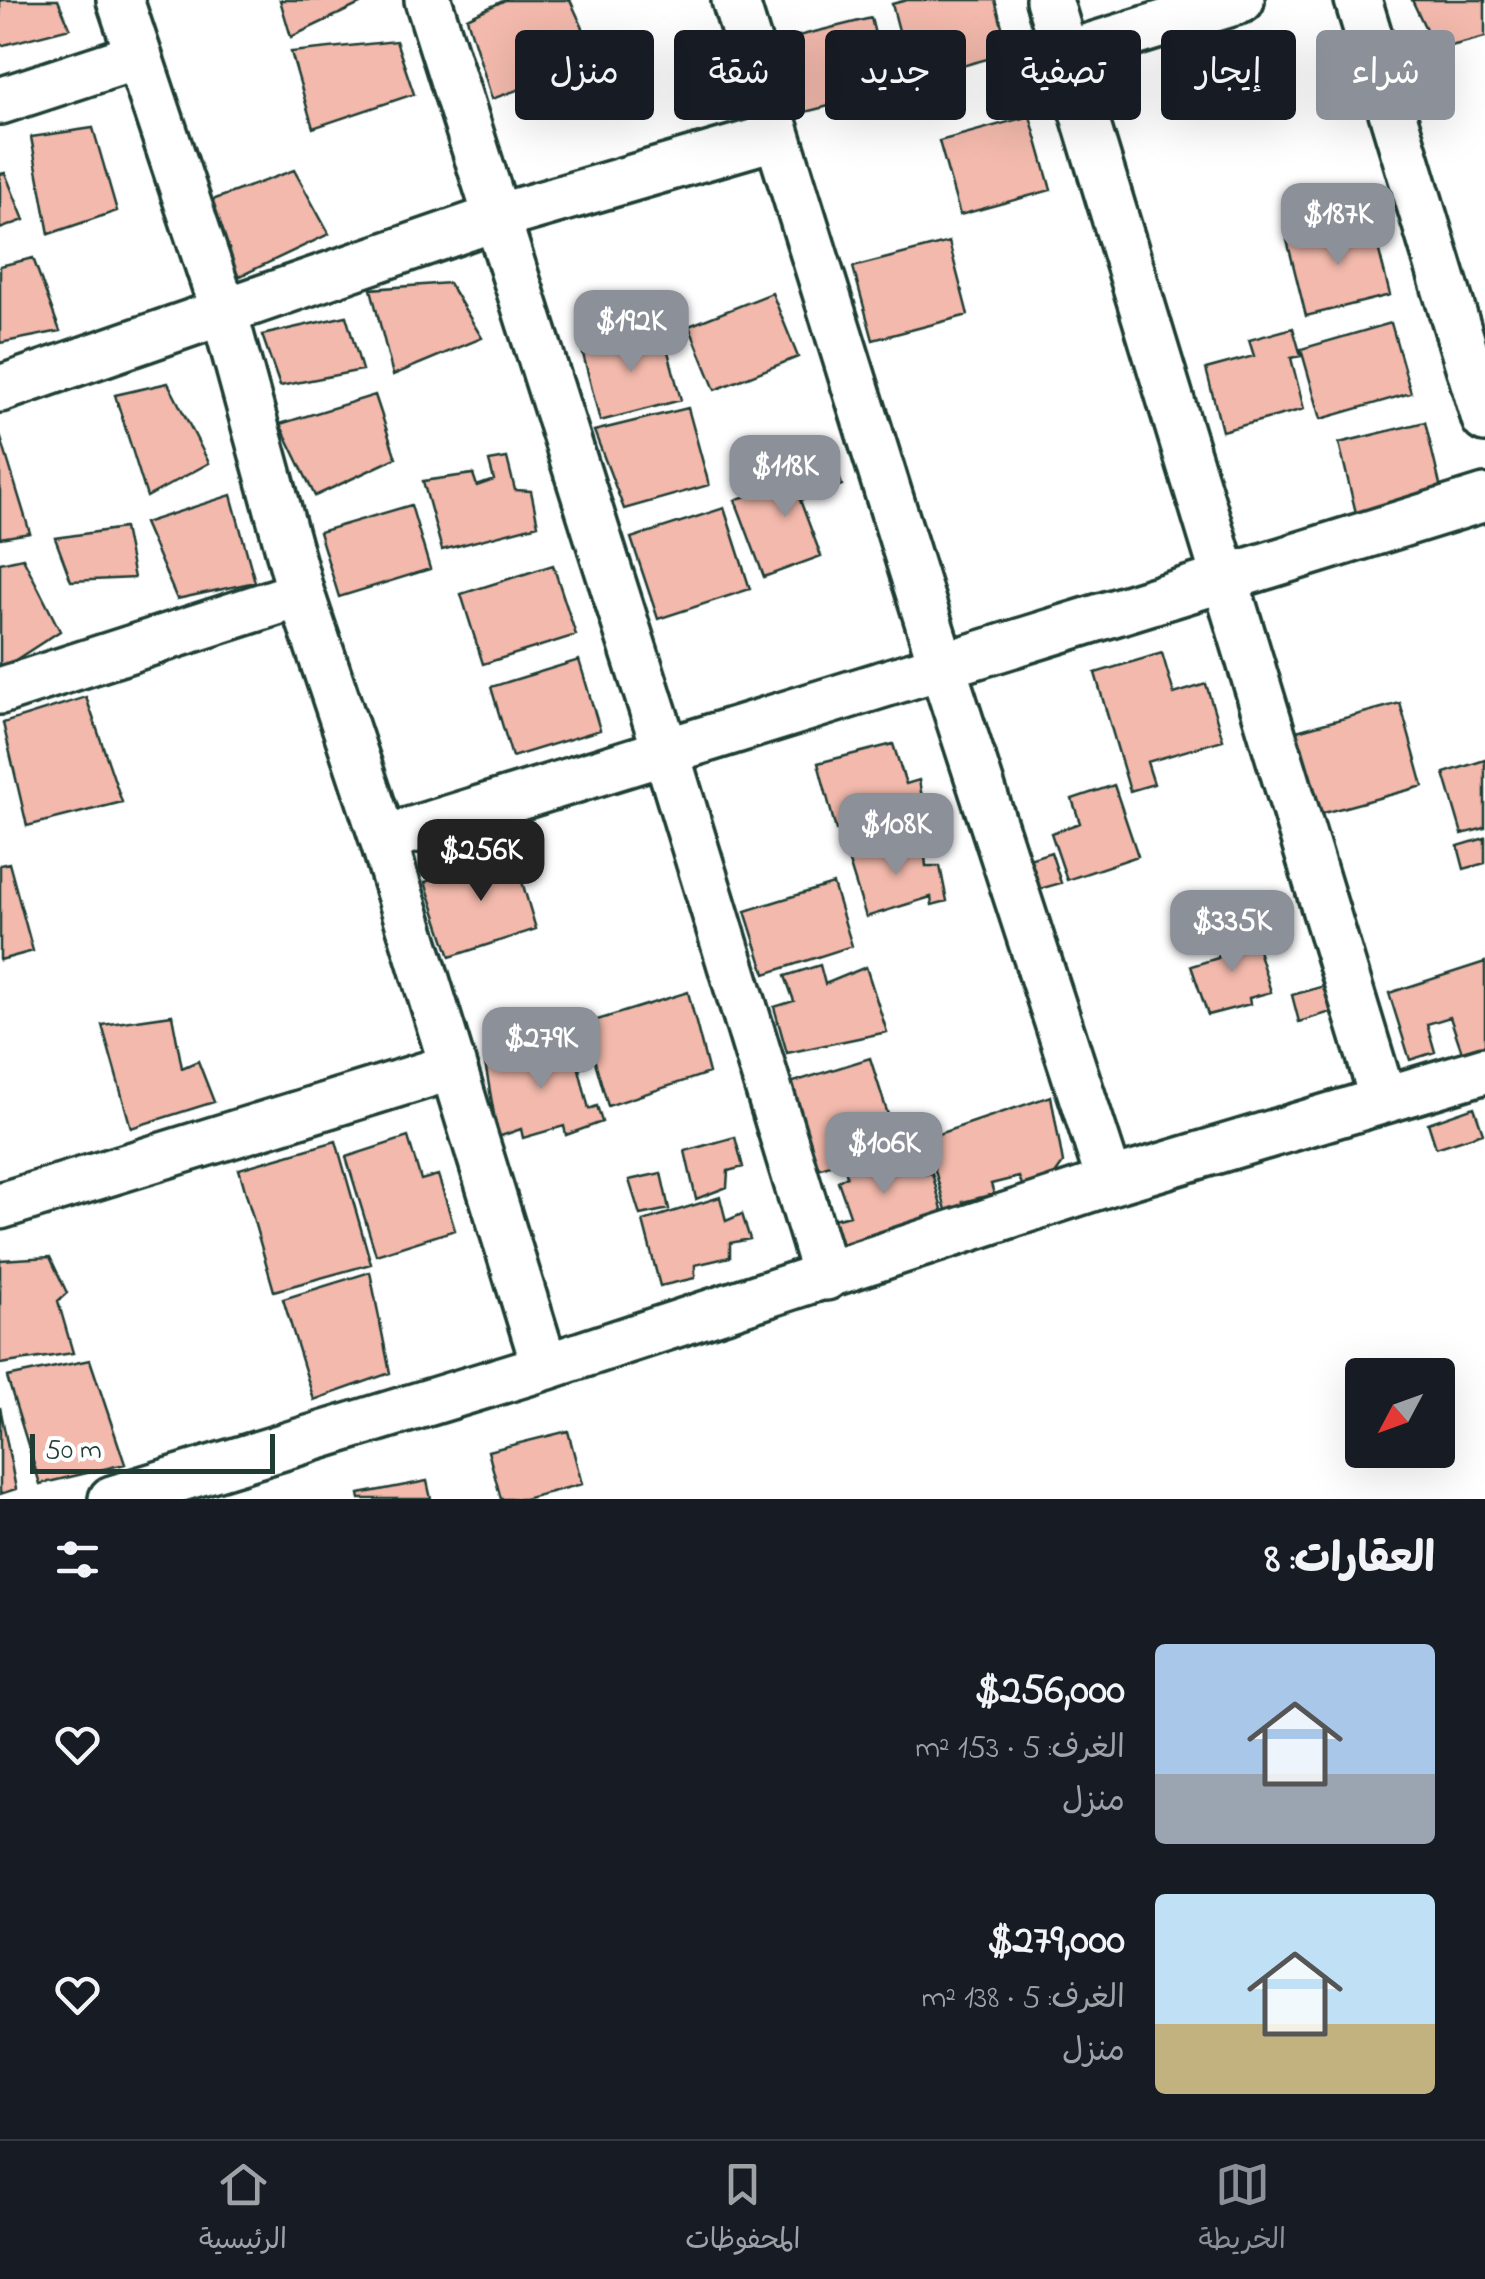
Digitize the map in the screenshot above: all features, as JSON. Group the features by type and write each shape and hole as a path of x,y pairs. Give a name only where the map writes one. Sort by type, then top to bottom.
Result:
{"street":[{"path":"120,0 224,312 301,594 383,839 545,1367"},
{"path":"428,0 666,752 826,1276"},
{"path":"735,0 942,666 1110,1182"},
{"path":"1049,0 1058,30"},
{"path":"1141,31 1241,0"},
{"path":"1358,0 1485,419"},
{"path":"0,101 138,56"},
{"path":"1086,120 1383,1099"},
{"path":"0,389 498,217 777,136"},
{"path":"383,839 1485,498"},
{"path":"0,692 301,594"},
{"path":"0,1206 452,1066"},
{"path":"112,1499 545,1367 1110,1182 1485,1070"}],"building":[{"path":"0,0 58,0 70,28 0,46"},
{"path":"280,0 359,0 360,4 291,37"},
{"path":"505,0 570,0 584,30 515,30 515,91 492,99 467,18"},
{"path":"907,0 995,0 1003,30 986,30 986,59 966,65 966,30 899,30 892,4"},
{"path":"1412,0 1485,0 1485,37 1455,45 1455,30 1426,30"},
{"path":"871,18 874,30 825,30 825,107 805,112 805,34"},
{"path":"396,41 414,94 313,128 291,52"},
{"path":"1015,120 1031,120 1051,190 960,215 939,141"},
{"path":"93,128 117,211 49,234 31,137"},
{"path":"294,170 329,234 234,279 207,202"},
{"path":"5,173 24,220 0,229 0,174"},
{"path":"1371,219 1390,295 1306,316 1287,240"},
{"path":"949,242 968,315 873,340 853,267"},
{"path":"33,258 60,331 0,343 0,266"},
{"path":"449,283 482,338 393,375 371,289"},
{"path":"772,293 798,357 715,390 689,326"},
{"path":"346,316 362,370 280,386 262,335"},
{"path":"1391,323 1411,393 1321,419 1301,349"},
{"path":"1293,328 1301,356 1291,358 1304,409 1222,431 1206,369 1254,356 1249,340"},
{"path":"662,329 681,400 600,421 582,350"},
{"path":"168,383 209,463 147,497 115,395"},
{"path":"375,395 396,458 315,496 280,424"},
{"path":"688,408 709,485 624,509 594,431"},
{"path":"1425,422 1442,493 1356,513 1339,443"},
{"path":"0,435 30,533 0,538"},
{"path":"507,458 515,490 531,491 538,525 442,550 423,481 473,474 477,486 494,480 489,461"},
{"path":"834,463 842,485 800,500 821,556 764,577 735,500"},
{"path":"231,495 255,582 177,599 144,523"},
{"path":"411,505 430,569 339,597 319,532"},
{"path":"724,508 750,589 658,619 631,538"},
{"path":"124,528 134,578 71,581 55,538"},
{"path":"23,558 60,631 0,670 0,563"},
{"path":"553,565 576,635 483,664 461,594"},
{"path":"1162,653 1174,694 1206,684 1223,740 1147,762 1154,784 1130,791 1095,673"},
{"path":"579,660 600,730 512,757 491,687"},
{"path":"86,697 122,802 27,826 3,723"},
{"path":"1400,703 1423,786 1316,815 1293,732"},
{"path":"893,744 906,784 919,780 924,809 836,830 818,763"},
{"path":"1485,760 1485,828 1462,834 1444,773"},
{"path":"1114,785 1138,856 1067,880 1051,833 1080,823 1072,799"},
{"path":"923,837 926,866 940,866 947,901 932,905 931,897 866,917 848,859"},
{"path":"1485,838 1485,863 1464,869 1458,846"},
{"path":"513,851 536,929 450,957 425,882"},
{"path":"1051,852 1061,883 1036,890 1026,860"},
{"path":"9,863 33,951 0,960 0,865"},
{"path":"833,884 852,946 765,974 745,911"},
{"path":"1252,931 1271,992 1249,998 1250,1004 1208,1015 1191,966 1218,958 1223,940"},
{"path":"1485,962 1485,1048 1463,1055 1450,1017 1427,1024 1435,1052 1410,1060 1389,993"},
{"path":"820,965 825,984 866,967 887,1032 787,1053 774,1007 794,1001 785,976"},
{"path":"1324,986 1331,1012 1299,1022 1292,995"},
{"path":"688,992 709,1073 608,1106 584,1024"},
{"path":"172,1015 182,1068 198,1061 214,1102 131,1128 102,1025"},
{"path":"580,1030 590,1064 579,1069 589,1109 597,1106 602,1122 566,1135 564,1126 523,1138 521,1129 498,1137 485,1063 557,1047 559,1066 572,1063 564,1038"},
{"path":"870,1058 897,1143 815,1170 787,1084"},
{"path":"1051,1096 1063,1163 1053,1177 1023,1187 1019,1177 991,1184 994,1194 963,1202 965,1213 948,1217 926,1138"},
{"path":"1474,1107 1483,1133 1436,1148 1428,1123"},
{"path":"408,1137 421,1180 438,1175 455,1230 376,1255 346,1157"},
{"path":"735,1137 743,1167 728,1171 727,1187 696,1199 685,1151"},
{"path":"336,1141 371,1264 274,1291 239,1169"},
{"path":"916,1146 925,1174 932,1173 943,1213 830,1249 824,1221 850,1215 838,1181 847,1176 844,1164"},
{"path":"661,1173 669,1209 640,1215 629,1180"},
{"path":"720,1197 726,1221 742,1214 750,1239 730,1243 730,1257 695,1265 695,1278 660,1286 643,1221"},
{"path":"50,1257 67,1293 58,1301 73,1353 0,1364 0,1260"},
{"path":"370,1272 390,1373 314,1400 283,1299"},
{"path":"90,1360 125,1464 40,1484 7,1377"},
{"path":"0,1407 16,1489 0,1494"},
{"path":"568,1431 582,1484 524,1499 501,1499 488,1451"},
{"path":"427,1481 431,1499 360,1499 359,1494"}]}
